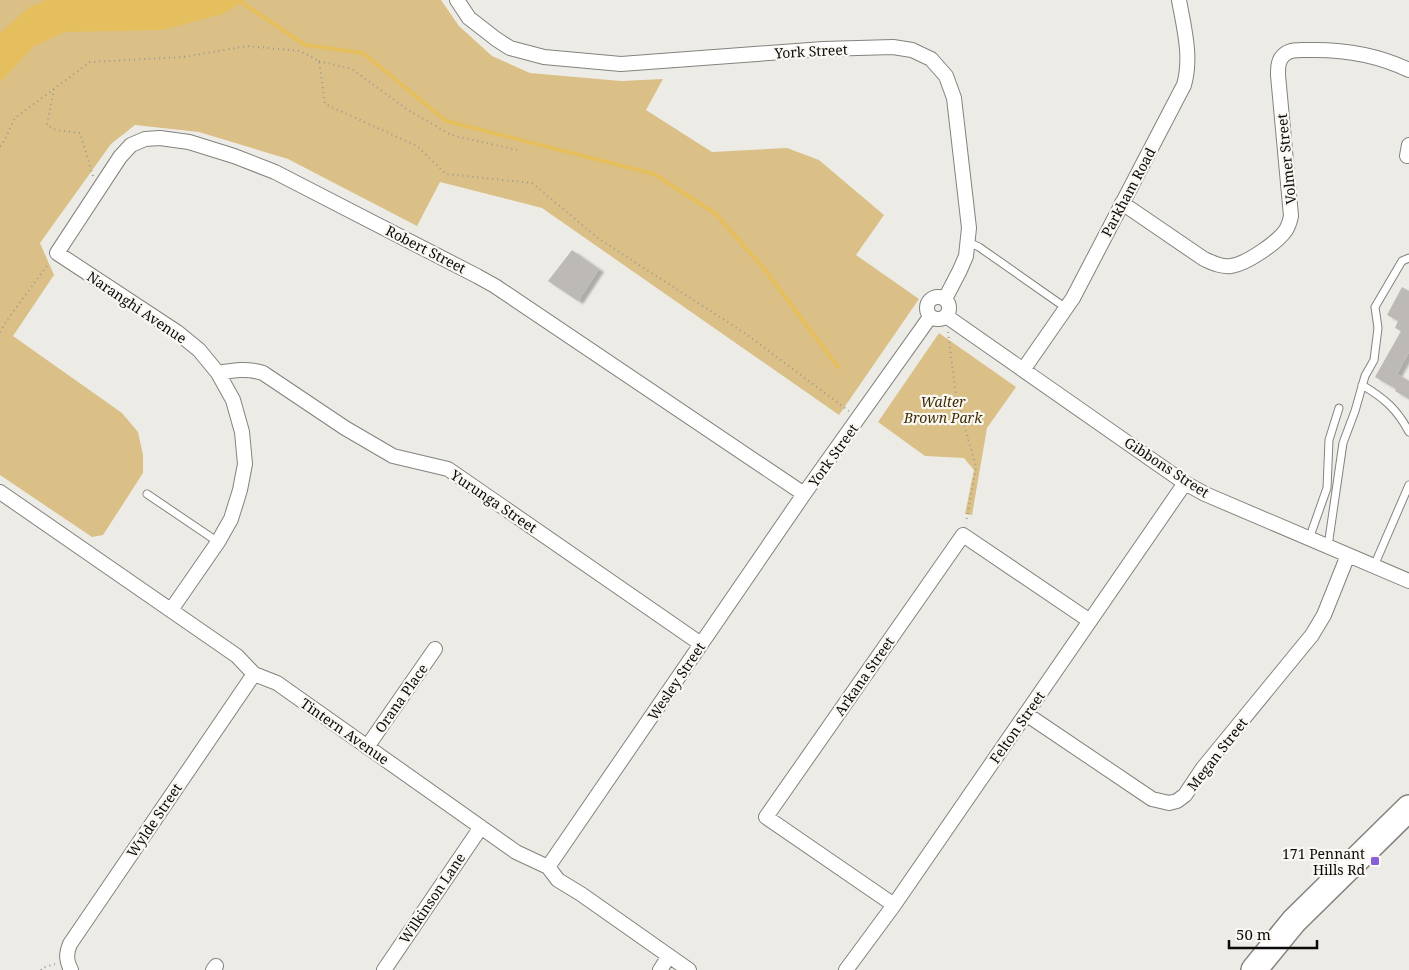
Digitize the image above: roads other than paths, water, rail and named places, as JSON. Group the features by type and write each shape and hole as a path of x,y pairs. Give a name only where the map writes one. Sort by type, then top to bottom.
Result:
{"highway":[{"path":"1254,970 1294,921 1409,808"}],"street":[{"name":"York Street","path":"457,0 469,18 496,39 510,48 544,57 621,64 833,49 902,47 921,53 931,59 946,76 954,98 968,219 966,256 945,299"},
{"name":"Parkham Road","path":"1023,370 1066,308 1184,85 1187,75 1188,56 1179,0"},
{"name":"Volmer Street","path":"1122,204 1214,264 1231,266 1246,261 1279,238 1290,224 1291,216 1278,75 1280,60 1284,54 1295,50 1329,49 1347,51 1362,54 1409,70"},
{"name":"Robert Street","path":"57,253 120,157 131,144 145,139 160,138 190,142 276,172 495,286 804,494"},
{"name":"Naranghi Avenue","path":"57,253 177,332 199,350 218,373 233,400 242,432 245,464 240,490 231,519 218,542 170,610"},
{"path":"938,297 945,299 950,319 938,320 930,317 926,308 929,301 938,297"},
{"name":"York Street","path":"804,494 930,317"},
{"name":"Gibbons Street","path":"950,319 1185,483 1205,494 1409,580"},
{"name":"Yurunga Street","path":"218,373 239,369 263,373 345,428 393,456 448,469 701,644"},
{"name":"Felton Street","path":"846,970 894,905 1185,483"},
{"name":"Tintern Avenue","path":"0,492 237,656 254,674 276,683 524,857 548,867 563,884 689,970"},
{"name":"Wesley Street","path":"548,867 804,494"},
{"name":"Arkana Street","path":"894,905 766,817 963,535 1090,621"},
{"name":"Megan Street","path":"1026,714 1152,799 1169,803 1177,801 1185,795 1203,768 1312,635 1324,615 1348,555"},
{"name":"Orana Place","path":"368,747 435,649"},
{"name":"Wylde Street","path":"69,966 67,953 70,944 254,674"},
{"name":"Wilkinson Lane","path":"384,970 481,827"},
{"path":"660,970 669,956"}],"lane":[{"path":"968,242 979,247 1066,308"},
{"path":"1328,546 1344,443 1365,376 1374,360 1378,328 1375,307 1402,261 1409,258"},
{"path":"1362,385 1384,398 1403,420 1409,432"},
{"path":"1309,538 1327,488 1329,440 1339,408"},
{"path":"1374,566 1409,485"},
{"path":"147,494 218,542"}],"waterway":[{"path":"238,0 305,45 363,53 446,121 654,174 716,214 765,270 838,367"}],"place":[{"name":"171 Pennant Hills Rd","path":"1375,861"}],"park label":[{"name":"Walter Brown Park","path":"943,410"}]}
